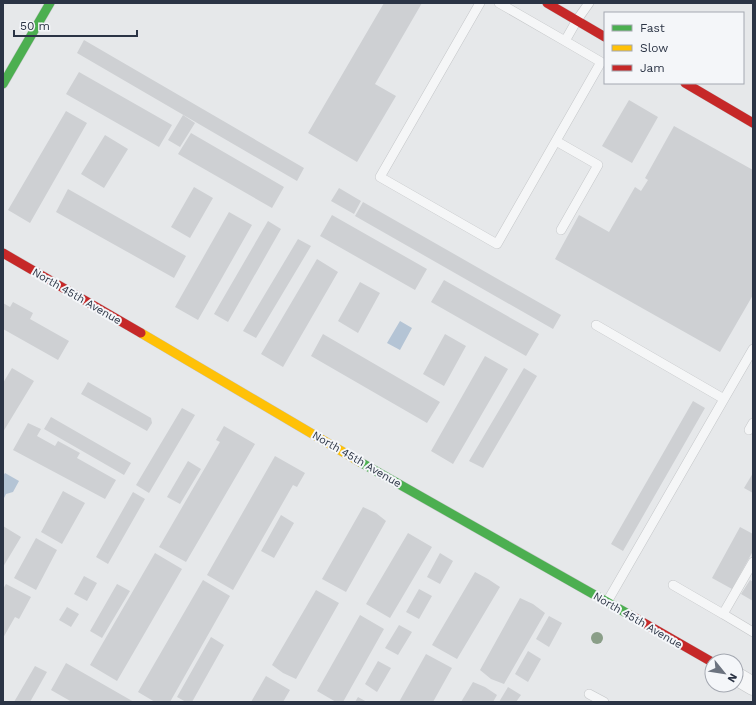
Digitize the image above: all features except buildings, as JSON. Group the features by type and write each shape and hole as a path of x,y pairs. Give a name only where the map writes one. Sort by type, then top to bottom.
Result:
{"street":[{"path":"3,84 50,3"},
{"path":"547,3 604,36"},
{"path":"686,84 753,123"},
{"name":"North 45th Avenue","path":"3,253 361,462 704,657"},
{"path":"744,681 753,686"}],"lane":[{"path":"480,3 380,177 497,244 601,62 499,3"},
{"path":"565,42 577,20 589,3"},
{"path":"556,141 598,165 561,230"},
{"path":"596,325 724,399"},
{"path":"607,602 753,349"},
{"path":"722,614 753,562"},
{"path":"673,585 753,632"},
{"path":"589,694 604,702"}],"water":[{"path":"400,321 412,328 400,350 387,343"},
{"path":"5,473 19,481 13,492 6,494 3,500 3,476"}],"traffic: fast":[{"path":"3,84 50,3"},
{"path":"360,462 630,615"}],"traffic: slow":[{"path":"141,333 360,462"}],"traffic: jam":[{"path":"547,3 604,36"},
{"path":"687,84 753,123"},
{"path":"3,253 141,333"},
{"path":"630,615 704,657"}]}
